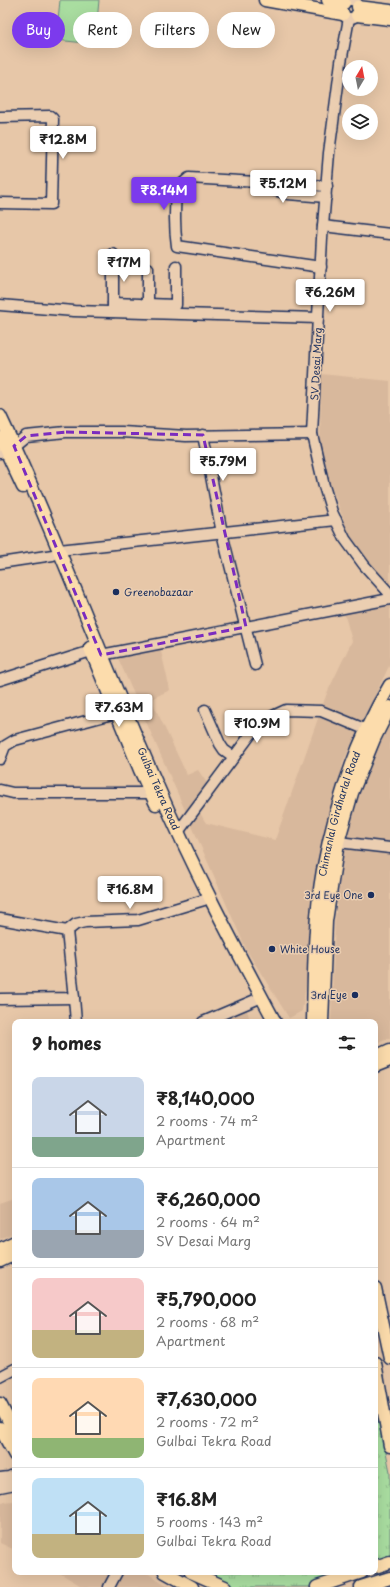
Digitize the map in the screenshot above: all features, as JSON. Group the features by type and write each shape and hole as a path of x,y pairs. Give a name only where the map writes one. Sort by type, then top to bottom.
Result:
{"main road":[{"path":"265,0 390,11"},
{"path":"328,0 390,19"},
{"name":"Gulbai Tekra Road","path":"0,416 6,450"},
{"name":"Gulbai Tekra Road","path":"0,438 56,552 96,653 116,712 140,770 238,971 266,1019"},
{"name":"Gulbai Tekra Road","path":"96,653 178,832 251,979 273,1019"},
{"name":"Chimanlal Girdharlal Road","path":"313,1019 317,920 323,871 344,788 354,759 380,702 390,685"},
{"name":"Chimanlal Girdharlal Road","path":"322,1019 326,921 338,842 352,792 374,739 390,708"},
{"path":"378,1056 390,1050"},
{"path":"378,1065 390,1060"},
{"path":"0,1249 12,1243"},
{"path":"0,1261 12,1255"},
{"path":"378,1302 390,1358"},
{"path":"378,1380 390,1446"},
{"path":"0,1404 12,1427"},
{"path":"0,1428 12,1450"},
{"path":"378,1566 390,1562"},
{"path":"170,1575 188,1586"},
{"path":"198,1575 225,1587"},
{"path":"317,1587 353,1575"},
{"path":"361,1587 390,1578"}],"street":[{"name":"SV Desai Marg","path":"351,8 341,62 329,153 323,226 312,434 324,486 336,520 345,539 360,560 390,594"},
{"path":"0,117 50,116 53,118 51,204 0,203"},
{"path":"321,266 177,246 174,228 176,189 189,178 327,186"},
{"path":"248,181 265,188 288,194 326,198"},
{"path":"323,226 390,234"},
{"path":"113,254 113,308"},
{"path":"176,266 176,309"},
{"path":"145,307 148,268"},
{"path":"0,305 74,311 145,307 318,318"},
{"path":"6,450 26,436 66,432 122,432 203,435 312,434"},
{"path":"203,435 222,533 255,665"},
{"path":"0,563 56,552 336,520"},
{"path":"0,680 96,653 246,627 390,599"},
{"path":"205,710 220,744 224,750 234,757"},
{"path":"178,832 260,722 286,710 321,711 367,730"},
{"path":"0,759 5,746 15,740 116,712"},
{"path":"0,790 13,793 151,793"},
{"path":"338,842 390,848"},
{"path":"0,919 67,931 76,924 85,922 138,920 204,900"},
{"path":"67,931 76,1019"},
{"path":"0,999 74,998"},
{"path":"210,1019 255,1000"},
{"path":"0,1377 12,1371"},
{"path":"0,1478 12,1476"},
{"path":"0,1487 12,1485"},
{"path":"109,1587 115,1575"}],"highlighted area":[{"path":"66,432 203,435 246,627 101,655 14,446 26,436"}],"shaded area":[{"path":"321,374 390,381 390,585 368,562 350,537 325,469 320,447"},
{"path":"390,601 390,664 343,762 302,1011 289,1018 247,951 118,658 160,647 170,690 151,699 187,775 198,770 209,786 195,805 206,823 275,840 327,693 352,641 344,612"},
{"path":"390,721 390,1038 378,1043 378,1019 331,1019 335,920 347,829 381,736"},
{"path":"246,1008 250,1019 222,1019"},
{"path":"12,1199 12,1233 0,1239 0,1203"},
{"path":"12,1501 12,1549 0,1543 0,1502"},
{"path":"63,1575 150,1575 170,1587 83,1587"}],"green space":[{"path":"60,0 99,0 98,12 73,12 73,42 65,41 65,12 59,12"},
{"path":"378,1412 390,1472 390,1556 378,1563"},
{"path":"211,1575 353,1575 317,1587 232,1587"}],"place":[{"name":"Greenobazaar","path":"116,592"},
{"name":"3rd Eye One","path":"371,895"},
{"name":"White House","path":"272,949"},
{"name":"3rd Eye","path":"355,995"}]}
